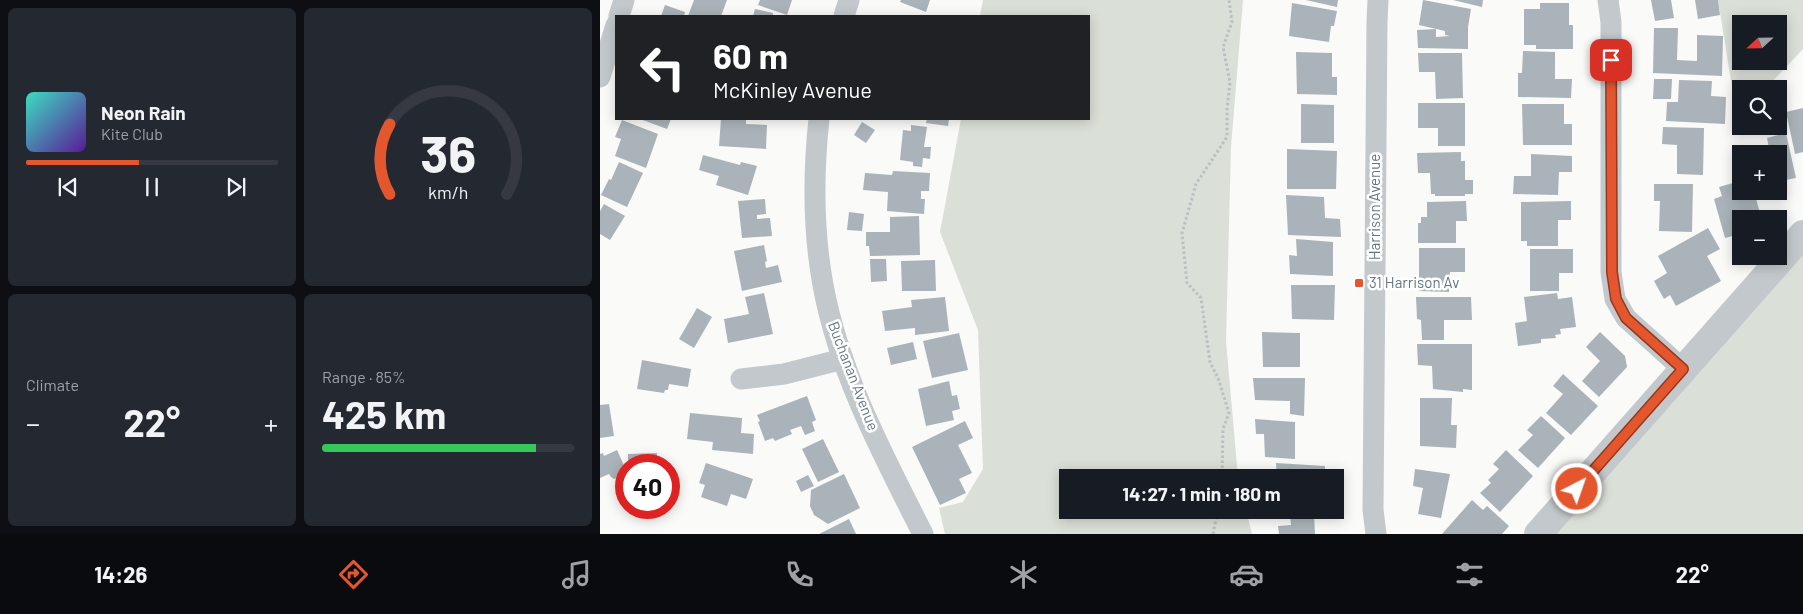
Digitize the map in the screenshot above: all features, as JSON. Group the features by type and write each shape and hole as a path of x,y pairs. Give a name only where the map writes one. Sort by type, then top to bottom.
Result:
{"street":[{"path":"619,15 624,0"},
{"path":"844,15 849,0"},
{"name":"Harrison Avenue","path":"1376,534 1373,510 1376,32 1378,0"},
{"path":"1608,0 1611,22 1612,272 1616,299 1626,318 1683,369"},
{"path":"600,77 615,28"},
{"name":"Buchanan Avenue","path":"819,120 815,184 818,250 823,286 843,359 869,423 924,534"},
{"path":"1538,534 1803,234"},
{"path":"741,379 784,374 843,359"}],"path":[{"path":"1222,469 1223,429 1229,413 1218,378 1210,362 1201,298 1187,283 1182,233 1196,184 1227,137 1227,109 1230,82 1223,47 1232,22 1229,0"},
{"path":"1213,534 1216,519"}],"shaded area":[{"path":"983,0 1243,0 1231,147 1226,341 1237,469 1059,469 1059,519 1248,519 1252,534 945,534 939,508 963,502 983,469 978,330 940,232 961,120 1090,120 1090,15 980,15"},
{"path":"1718,0 1803,0 1803,49 1788,65 1788,15 1732,15 1732,70 1783,70 1774,80 1732,80 1732,87"},
{"path":"1803,234 1803,534 1538,534 1776,265 1787,265 1787,252"}],"building":[{"path":"694,0 727,0 721,15 688,15"},
{"path":"760,0 792,0 787,15 758,5"},
{"path":"901,0 930,0 926,12 900,2"},
{"path":"1306,0 1338,0 1337,7"},
{"path":"1423,0 1471,9 1468,27 1468,49 1418,48 1417,30 1436,29 1436,37 1450,36 1445,35 1445,31 1419,25"},
{"path":"1453,0 1483,0 1482,7"},
{"path":"1651,0 1671,0 1674,18 1655,21"},
{"path":"1695,0 1718,0 1720,15 1698,19"},
{"path":"1292,3 1337,11 1334,26 1331,26 1329,42 1289,36"},
{"path":"1540,3 1569,3 1569,25 1573,25 1573,49 1536,49 1536,45 1524,45 1524,9 1540,9"},
{"path":"665,5 685,12 684,15 661,15"},
{"path":"755,9 773,13 773,15 753,15"},
{"path":"1654,28 1678,28 1677,60 1697,61 1697,35 1723,36 1722,76 1653,73"},
{"path":"1523,51 1555,52 1555,79 1572,79 1571,98 1518,97 1518,73 1522,73"},
{"path":"1296,52 1332,53 1332,77 1337,77 1337,95 1297,94"},
{"path":"1418,53 1462,53 1463,98 1436,99 1435,72 1419,72"},
{"path":"1654,79 1672,79 1671,99 1653,99"},
{"path":"1679,80 1712,81 1711,96 1726,97 1725,124 1666,121 1667,102 1678,102"},
{"path":"1418,103 1465,103 1465,146 1438,146 1438,128 1418,128"},
{"path":"1301,104 1334,105 1334,143 1301,143"},
{"path":"1522,104 1564,104 1564,124 1572,124 1572,145 1523,145"},
{"path":"1803,108 1803,152 1795,154 1787,112"},
{"path":"622,120 658,134 646,168 615,156 621,139 615,137"},
{"path":"643,120 671,120 667,129"},
{"path":"721,120 746,120 746,124 767,125 766,149 719,146"},
{"path":"927,120 949,120 948,126 926,123"},
{"path":"862,122 875,130 866,143 854,135"},
{"path":"911,125 927,127 924,147 931,147 930,159 923,158 922,167 913,166 913,162 900,160 903,130 911,131"},
{"path":"1663,127 1704,128 1703,175 1677,174 1677,145 1662,144"},
{"path":"1786,135 1796,178 1787,180 1787,145 1768,145 1767,138"},
{"path":"1287,149 1337,151 1336,189 1287,189"},
{"path":"1461,152 1461,161 1465,161 1465,180 1473,180 1473,194 1465,194 1465,196 1435,196 1435,194 1431,194 1430,173 1418,173 1417,153"},
{"path":"1531,154 1572,156 1572,172 1559,172 1558,195 1513,194 1514,176 1531,176"},
{"path":"703,155 740,165 741,162 757,166 748,195 716,185 719,176 699,170"},
{"path":"619,162 643,173 627,207 601,195 609,179 611,180"},
{"path":"893,171 930,173 929,191 921,191 921,199 925,199 924,214 887,211 888,192 863,190 865,173 892,175"},
{"path":"1732,183 1732,200 1756,200 1759,210 1732,210 1732,236 1725,238 1714,199 1722,196 1719,187"},
{"path":"1654,184 1693,184 1692,232 1659,231 1660,201 1654,201"},
{"path":"1286,195 1324,197 1325,218 1340,219 1341,237 1288,235"},
{"path":"765,199 766,214 757,215 757,219 770,218 772,236 742,238 738,201"},
{"path":"1466,201 1467,221 1456,221 1456,243 1418,243 1418,223 1421,223 1421,217 1427,217 1427,202"},
{"path":"1571,201 1571,220 1558,220 1558,246 1527,246 1527,241 1521,241 1521,202"},
{"path":"604,204 625,216 610,240 600,234 600,211"},
{"path":"849,212 864,214 862,231 847,230"},
{"path":"919,216 920,255 870,256 869,246 866,246 866,232 890,232 890,217"},
{"path":"1708,228 1720,249 1707,256 1721,281 1676,306 1670,295 1664,299 1654,281 1667,273 1658,256"},
{"path":"1296,239 1333,242 1333,276 1290,274 1289,255 1297,256"},
{"path":"764,245 767,261 765,262 766,268 778,265 782,282 742,291 734,251"},
{"path":"1419,248 1465,248 1465,272 1450,272 1449,292 1419,291"},
{"path":"1530,249 1573,249 1573,273 1559,273 1559,291 1530,291"},
{"path":"870,259 886,259 887,281 871,282"},
{"path":"935,260 936,291 902,291 901,261"},
{"path":"1291,285 1335,285 1334,320 1292,319"},
{"path":"764,293 773,334 728,343 724,319 749,314 745,297"},
{"path":"1557,293 1558,299 1572,297 1576,327 1560,329 1561,334 1555,335 1556,338 1541,339 1541,343 1518,346 1515,323 1527,321 1524,297"},
{"path":"945,297 949,331 915,335 915,328 885,331 882,311 912,307 911,300"},
{"path":"1416,297 1471,297 1472,320 1444,320 1444,340 1422,340 1421,320 1417,319"},
{"path":"697,308 712,317 694,348 679,339"},
{"path":"1262,332 1300,333 1300,367 1263,367"},
{"path":"1600,332 1625,356 1627,367 1599,397 1582,381 1600,361 1586,347"},
{"path":"959,333 968,370 932,378 923,341"},
{"path":"913,342 917,359 891,365 887,348"},
{"path":"1417,344 1472,344 1472,390 1463,389 1463,392 1433,389 1432,366 1418,365"},
{"path":"642,360 691,369 688,387 669,384 668,390 665,390 664,393 637,389"},
{"path":"1563,374 1598,406 1571,435 1546,413 1563,394 1553,386"},
{"path":"1253,378 1305,378 1304,416 1290,414 1290,401 1255,400"},
{"path":"949,381 952,396 957,395 960,409 952,411 954,420 926,426 918,389"},
{"path":"807,396 816,420 812,422 815,431 805,435 801,426 790,430 792,434 775,441 773,438 765,441 757,415"},
{"path":"1420,398 1452,398 1451,425 1457,425 1456,448 1420,446"},
{"path":"609,404 614,436 600,438 600,405"},
{"path":"690,413 742,418 741,433 754,434 753,454 712,450 713,442 687,439"},
{"path":"1541,416 1565,438 1538,468 1518,450 1533,435 1527,430"},
{"path":"1255,419 1295,422 1295,459 1265,457 1264,434 1256,434"},
{"path":"965,421 973,438 958,445 972,473 959,479 966,493 940,505 912,447"},
{"path":"823,439 839,472 818,482 802,449"},
{"path":"617,450 619,454 615,454 615,479 609,474 600,478 600,454 603,453 604,456"},
{"path":"1506,450 1533,476 1500,512 1480,493 1491,483 1488,480 1499,469 1493,464"},
{"path":"706,463 753,479 746,499 731,494 727,506 701,497 705,485 699,483"},
{"path":"1276,463 1325,466 1325,469 1276,469"},
{"path":"1415,469 1450,474 1441,518 1418,514 1423,488 1413,486"},
{"path":"844,474 860,508 828,524 814,515 810,506 811,490"},
{"path":"808,475 814,486 801,492 796,481"},
{"path":"1472,500 1483,510 1487,506 1509,526 1502,534 1442,534"},
{"path":"849,519 856,534 819,534"},
{"path":"1290,519 1314,519 1315,534 1279,534 1278,526 1291,525"}],"place":[{"name":"31 Harrison Av","path":"1359,283"}],"route":[{"path":"1577,489 1683,369 1626,318 1616,299 1612,272 1611,60"}]}
